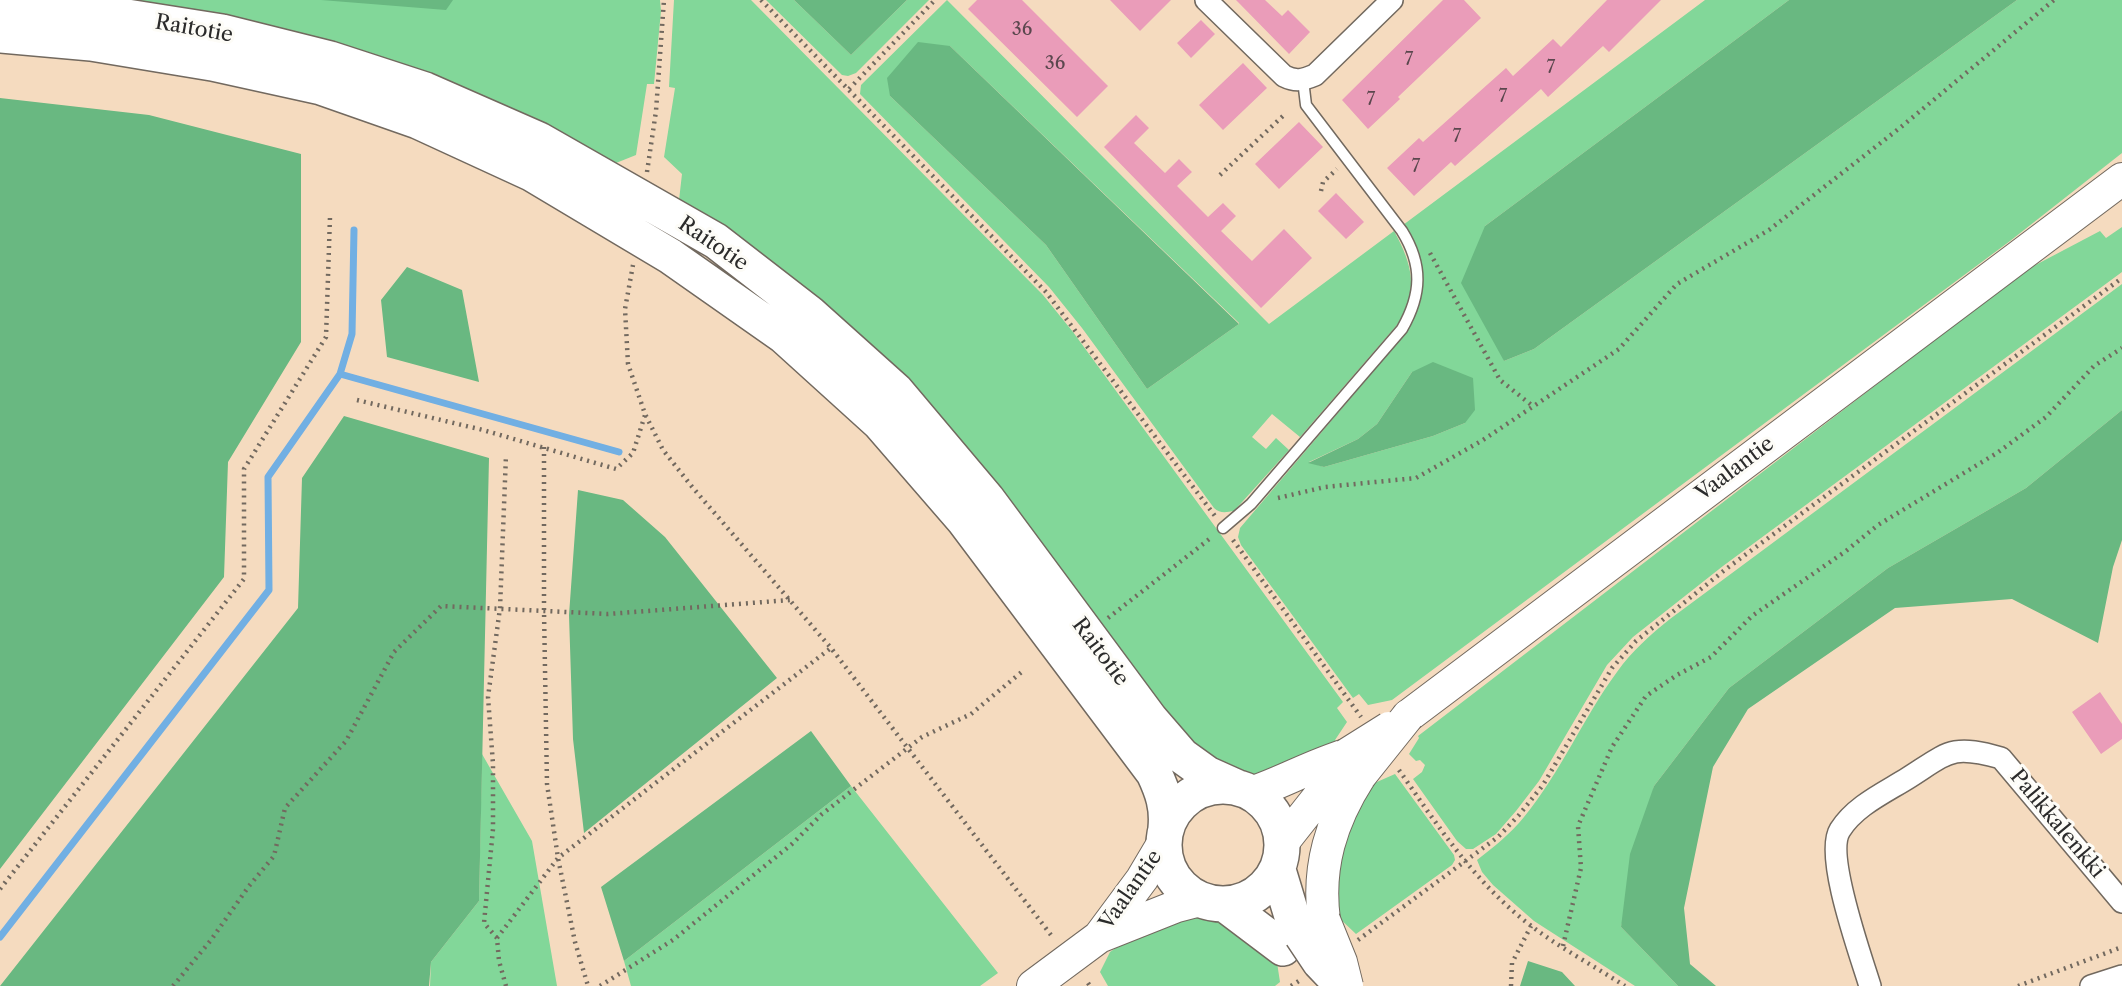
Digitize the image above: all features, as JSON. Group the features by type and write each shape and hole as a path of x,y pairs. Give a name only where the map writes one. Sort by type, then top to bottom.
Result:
{"main road":[{"name":"Raitotie","path":"0,6 95,12 222,32 330,59 425,90 539,140 716,241 809,313 896,391 987,499 1150,719 1182,756 1207,775 1243,790"},
{"name":"Raitotie","path":"0,35 91,43 212,63 321,88 418,121 531,173 670,256 784,336 880,424 947,500 1154,773 1165,798 1165,835"},
{"path":"1303,934 1213,902 1177,883 1165,857 1165,835 1176,810 1192,795 1213,787 1243,790 1263,801 1273,813 1280,827 1280,856 1292,913 1320,962 1345,986"},
{"path":"1213,902 1239,903 1262,891 1280,856"},
{"path":"1303,934 1315,979"}],"street":[{"path":"1206,0 1284,76 1292,80 1303,80 1315,75 1392,0"},
{"name":"Vaalantie","path":"1280,856 1328,785 1408,716 2122,179"},
{"name":"Palikkalenkki","path":"1870,986 1836,868 1838,833 1854,813 1949,751 1973,750 2001,758 2122,902"},
{"name":"Vaalantie","path":"1243,790 1273,785 1317,763 1353,766"},
{"path":"1303,934 1321,900 1323,864 1353,766"},
{"name":"Vaalantie","path":"1099,937 1142,879 1165,835"},
{"name":"Vaalantie","path":"1033,986 1099,937 1177,906 1213,902"},
{"path":"2091,986 2122,976"}],"lane":[{"path":"1223,528 1251,503 1402,329 1416,296 1417,263 1412,247 1306,105 1303,80"}],"path":[{"path":"645,183 656,111 664,0"},
{"path":"761,0 1046,292 1077,330 1364,722"},
{"path":"849,89 935,0"},
{"path":"1251,503 1325,487 1416,478 1483,440 1619,349 1677,284 1769,230 1901,127 2054,0"},
{"path":"1220,175 1284,115"},
{"path":"1321,191 1322,182 1348,159"},
{"path":"0,889 244,579 243,469 326,337 330,217"},
{"path":"1412,247 1430,252 1500,380 1534,407"},
{"path":"635,253 625,309 628,363 645,414 663,450 831,648 1051,935"},
{"path":"1351,945 1498,837 1543,785 1612,668 1636,641 1726,569 2122,278"},
{"path":"1563,946 1581,868 1578,826 1612,747 1646,696 1711,657 1752,616 1846,551 1878,525 1997,453 2046,417 2094,366 2122,348"},
{"path":"357,400 483,430 616,469 633,453 645,414"},
{"path":"544,447 547,785 575,942 588,986"},
{"path":"506,456 500,608 488,697 493,764 493,829 484,923 497,938 499,961 506,986"},
{"path":"1107,618 1223,528"},
{"path":"173,986 274,856 285,808 346,741 394,652 441,606 608,614 791,600"},
{"path":"497,938 558,858 831,648"},
{"path":"600,986 673,940 792,844 822,814 922,737 971,714 1024,670"},
{"path":"1395,765 1465,863 1490,889 1531,926 1625,986"},
{"path":"1510,986 1512,963 1531,926"},
{"path":"2018,986 2122,947"},
{"path":"1291,986 1315,979"}],"green space":[{"path":"53,0 660,0 661,11 654,84 647,84 636,155 616,163 614,169"},
{"path":"321,0 453,0 446,10"},
{"path":"674,0 751,0 1043,295 1073,332 1343,702 1337,708 1347,722 1335,740 1337,742 1284,767 1255,774 1238,773 1189,747 1090,623 678,209 682,174 664,157 675,88 669,87"},
{"path":"766,0 794,0 851,55 907,0 929,0 856,73 848,76 842,75"},
{"path":"794,0 907,0 851,55"},
{"path":"947,0 1269,324 1394,231 1406,255 1411,278 1411,290 1404,313 1397,325 1300,437 1272,414 1252,437 1266,449 1276,438 1289,450 1234,511 1219,511 1214,508 1049,287 860,94 861,85","holes":["950,46 1239,323 1147,389 1046,245 890,96"]},
{"path":"1705,0 1789,0 1485,226 1504,361 1534,349 2017,0 2122,0 2122,153 2010,241 1392,700 1368,705 1359,694 1353,698 1241,545 1238,537 1240,528 1406,333 1418,304 1422,278 1411,239 1403,225","holes":["1412,372 1465,423 1433,436 1324,467 1309,462 1358,439 1377,424"]},
{"path":"1789,0 2017,0 1534,349 1504,361 1461,283 1485,226"},
{"path":"918,42 950,46 1239,324 1147,389 1046,245 890,96 887,78"},
{"path":"0,98 149,115 301,154 301,342 228,462 224,577 0,869"},
{"path":"2122,227 2122,272 1723,566 1633,637 1607,665 1539,781 1516,811 1496,834 1473,849 1466,849 1457,841 1413,779 1422,772 1425,765 1409,754 1418,736 2026,270 2100,231 2106,238"},
{"path":"407,267 462,290 479,382 387,357 381,300"},
{"path":"2122,284 2122,410 2026,488 1888,568 1729,688 1654,786 1621,927 1678,986 1635,986 1534,921 1493,885 1482,872 1477,860 1514,829 1537,800 1605,690 1623,664 1642,644 1670,619"},
{"path":"1433,362 1473,378 1475,410 1465,423 1433,436 1324,467 1308,463 1358,439 1377,424 1412,372"},
{"path":"2122,410 2122,540 2113,567 2098,643 2012,599 1895,608 1748,709 1713,767 1684,908 1690,964 1716,986 1678,986 1621,927 1630,854 1654,786 1729,688 1888,568 2026,488"},
{"path":"344,416 489,458 479,901 431,962 429,986 0,986 298,608 302,478"},
{"path":"578,490 623,500 665,537 777,678 584,833 573,739 569,615"},
{"path":"811,731 851,786 624,961 601,887"},
{"path":"482,754 532,841 557,986 430,986 431,962 479,901"},
{"path":"1395,774 1455,860 1452,865 1356,934 1336,915 1333,866 1370,785"},
{"path":"851,786 998,973 980,986 631,986 624,961"},
{"path":"1193,916 1218,918 1276,956 1280,982 1275,986 1108,986 1100,972 1110,952 1120,945"},
{"path":"1528,961 1562,972 1575,986 1520,986"}],"building":[{"path":"977,0 1022,0 1108,86 1077,117 968,9"},
{"path":"1110,0 1171,0 1140,31"},
{"path":"1236,0 1265,0 1282,16 1288,10 1310,32 1289,54"},
{"path":"1443,0 1464,0 1481,18 1368,129 1342,100"},
{"path":"1607,0 1661,0 1609,52 1603,46 1548,97 1541,89 1455,166 1451,162 1414,196 1387,168 1419,138 1423,142 1506,68 1513,76 1553,39 1561,47"},
{"path":"1201,20 1215,34 1191,58 1177,43"},
{"path":"1243,63 1267,88 1223,130 1199,105"},
{"path":"1136,115 1149,128 1134,143 1165,173 1179,159 1192,172 1177,186 1208,217 1223,203 1236,216 1221,231 1252,261 1284,229 1312,258 1261,308 1104,147"},
{"path":"1299,122 1323,147 1279,189 1255,164"},
{"path":"1336,193 1364,222 1346,239 1318,211"},
{"path":"2100,692 2122,724 2122,739 2101,754 2072,712"}],"waterway":[{"path":"0,937 269,590 268,477 340,374 352,334 354,230"},
{"path":"340,374 619,452"}]}
